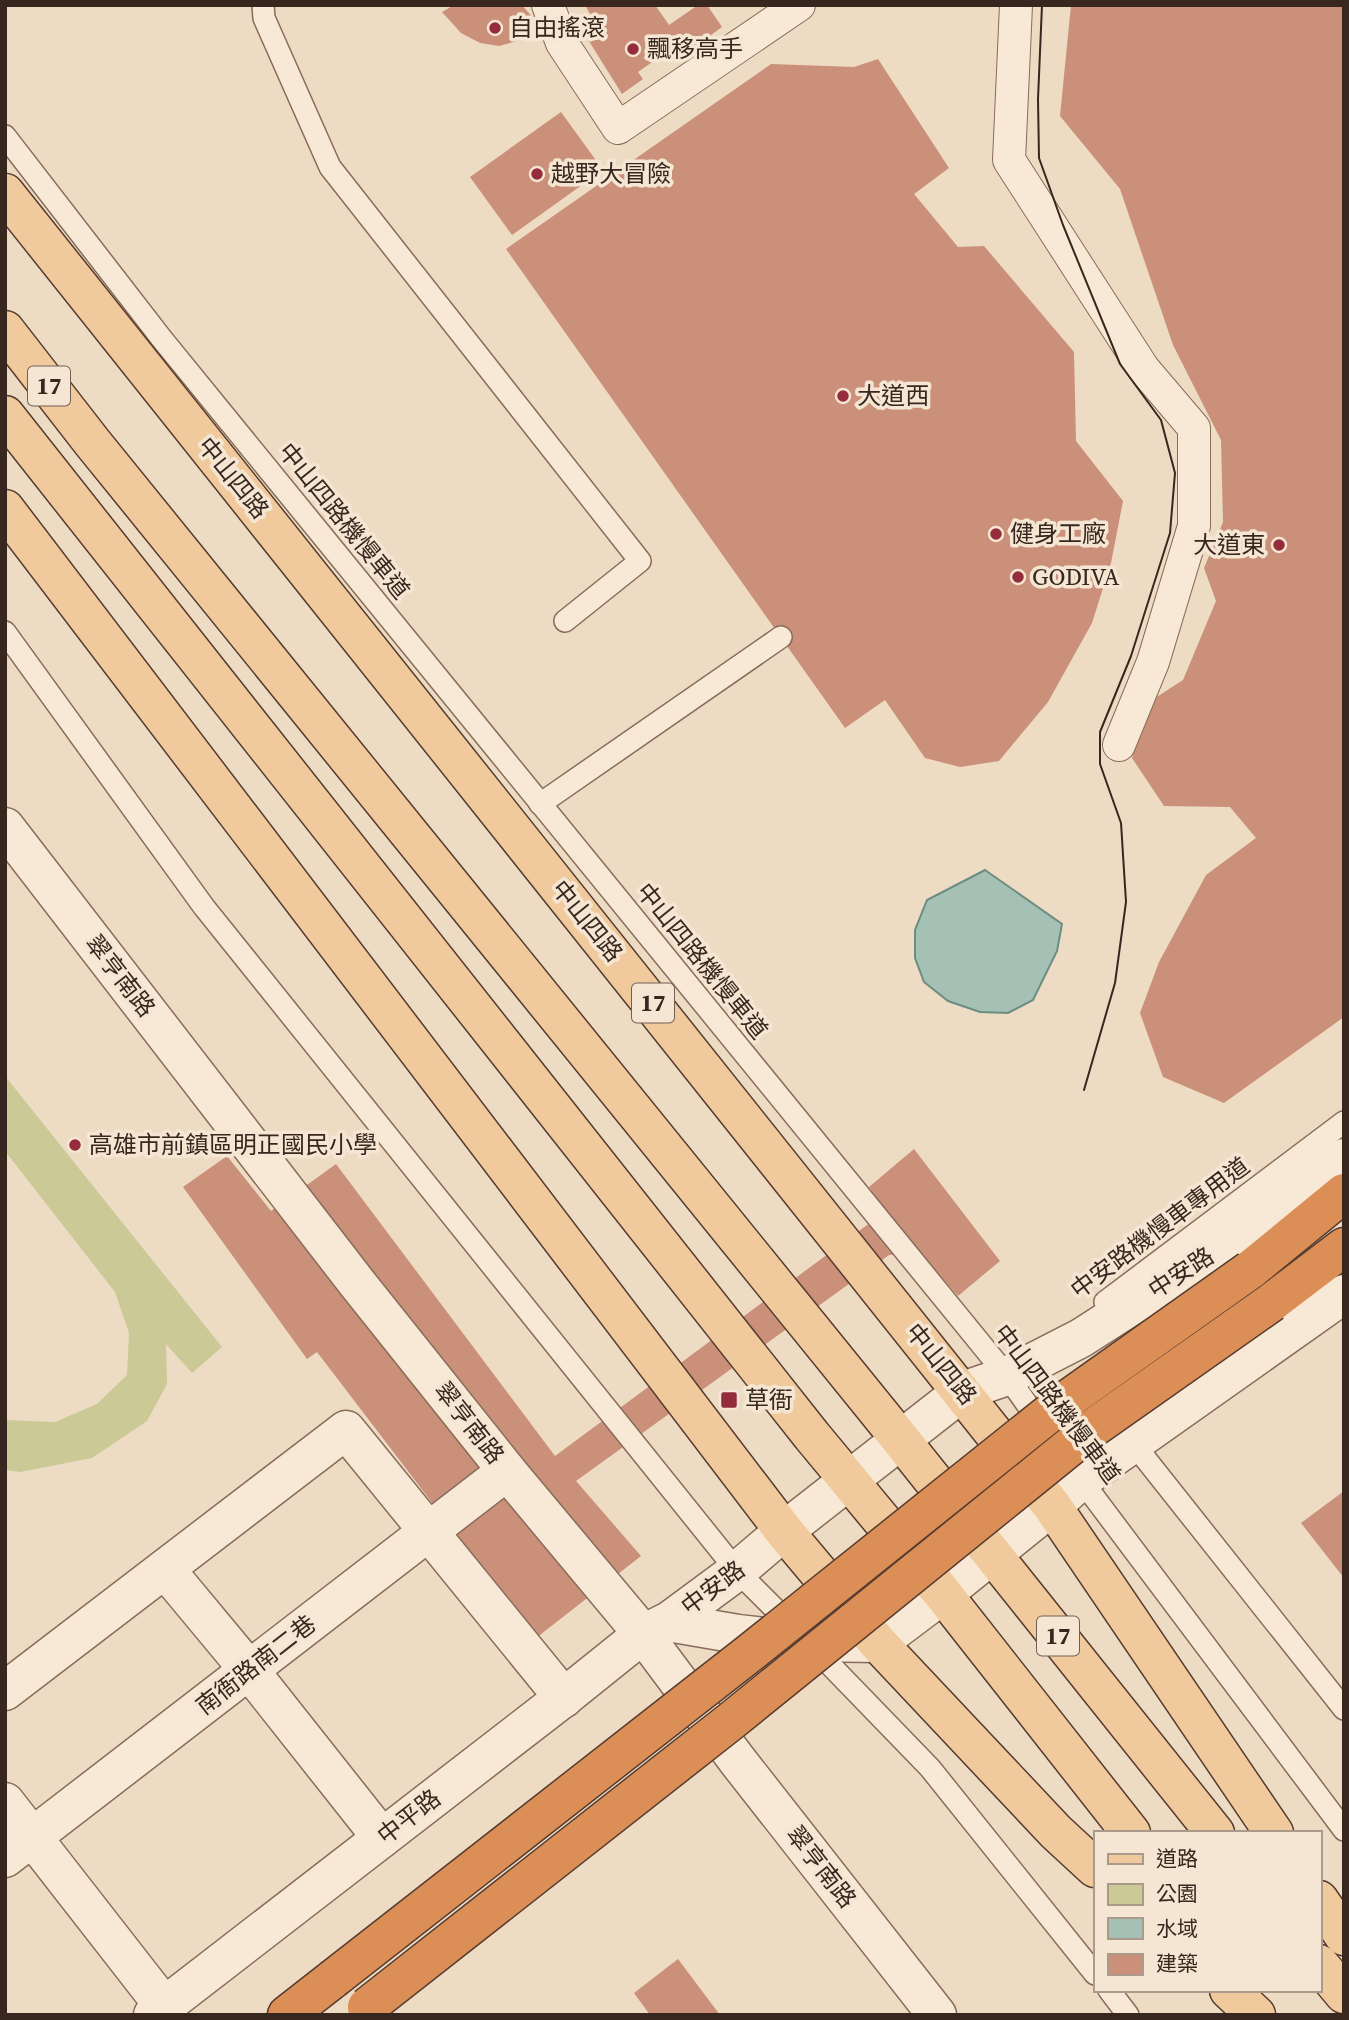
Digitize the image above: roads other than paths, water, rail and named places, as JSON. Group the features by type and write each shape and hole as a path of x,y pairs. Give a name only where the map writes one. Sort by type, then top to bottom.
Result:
{"highway":[{"path":"1250,1270 1344,1194"},
{"path":"287,2015 751,1653 1061,1404 1344,1202"},
{"path":"1272,1302 1344,1247"},
{"path":"363,2011 731,1721 1093,1427 1344,1252"}],"main road":[{"name":"中山四路","path":"5,193 963,1391 1052,1506 1273,1831"},
{"name":"17","path":"5,330 127,485 901,1440 1213,1831"},
{"name":"17","path":"5,415 848,1482 943,1594 1128,1831"},
{"path":"5,509 784,1531 878,1643 1056,1832 1094,1867"},
{"path":"1321,1903 1344,1936"},
{"path":"1321,1966 1344,1994"},
{"path":"1232,1992 1256,2015"},
{"path":"1257,1992 1274,2015"}],"street":[{"path":"548,5 562,43 618,128 799,5"},
{"path":"1016,5 1009,160 1143,368 1194,428 1194,526 1153,662 1119,746"},
{"name":"翠亨南路","path":"5,827 357,1283 507,1471 655,1628 737,1760 937,2015"},
{"name":"中安路","path":"655,1628 737,1571 963,1391 1007,1376 1081,1338 1191,1268 1344,1158"},
{"path":"878,1643 943,1594 1081,1480 1344,1294"},
{"path":"5,1691 346,1430 564,1698"},
{"name":"南衙路南二巷","path":"19,1847 507,1471"},
{"path":"165,1569 382,1838"},
{"name":"中安路","path":"655,1628 808,1642 878,1643"},
{"name":"中平路","path":"159,2010 655,1628"},
{"path":"5,1802 19,1847 159,2010"}],"lane":[{"path":"263,5 264,18 330,167 640,561 565,621"},
{"name":"中山四路機慢車道","path":"5,136 162,339 1007,1376 1081,1480 1344,1830"},
{"path":"5,632 204,907 737,1571 930,1768 1094,1973"},
{"path":"540,804 781,637"},
{"name":"中安路機慢車專用道","path":"1007,1376 1344,1122"},
{"path":"1133,1443 1344,1709"},
{"path":"1111,1992 1128,2015"}],"water":[{"path":"985,870 1062,924 1057,951 1033,1000 1008,1013 980,1012 948,1001 924,982 915,958 915,930 927,900"}],"tram line":[{"path":"1042,5 1038,99 1039,158 1063,225 1120,364 1161,420 1175,473 1170,533 1131,656 1100,732 1100,764 1121,823 1126,902 1115,983 1084,1090"}],"place":[{"name":"自由搖滾","path":"495,28"},
{"name":"飄移高手","path":"633,49"},
{"name":"越野大冒險","path":"537,174"},
{"name":"大道西","path":"843,396"},
{"name":"健身工廠","path":"996,534"},
{"name":"大道東","path":"1279,545"},
{"name":"GODIVA","path":"1018,577"},
{"name":"高雄市前鎮區明正國民小學","path":"75,1145"},
{"name":"草衙","path":"729,1400"}]}
